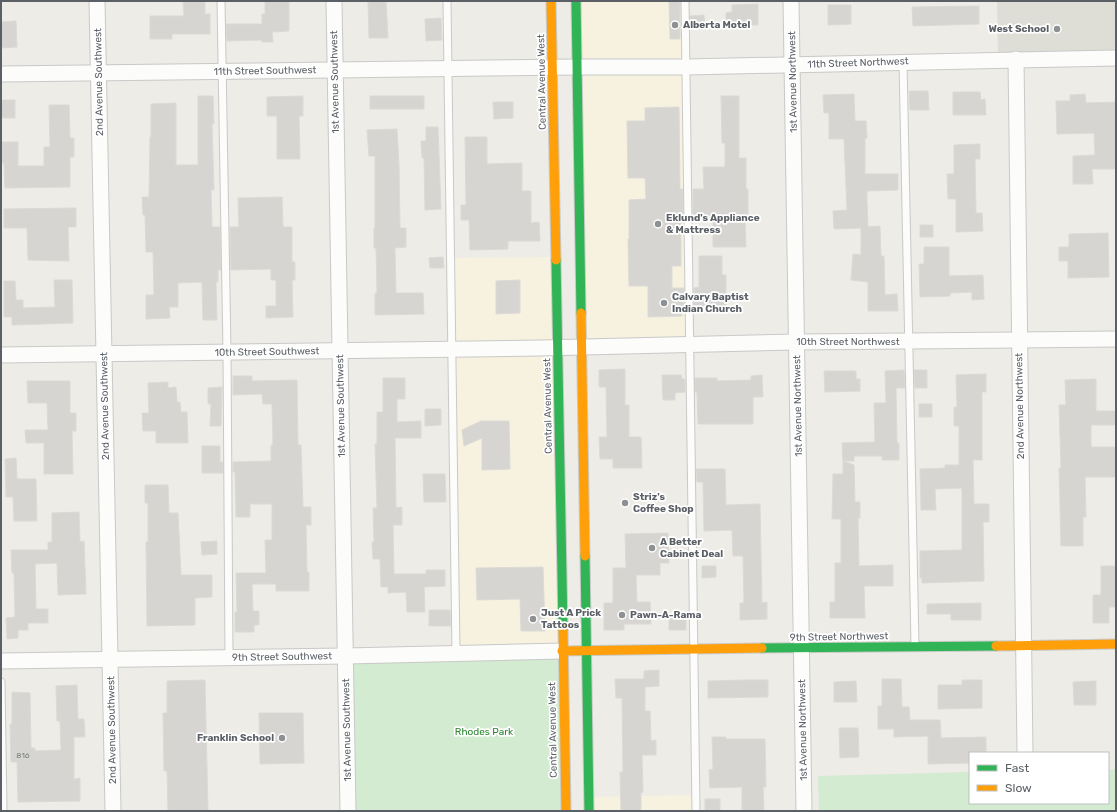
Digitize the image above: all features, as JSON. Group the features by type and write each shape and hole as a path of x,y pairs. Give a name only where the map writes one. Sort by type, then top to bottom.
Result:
{"main road":[{"name":"Central Avenue West","path":"551,1 566,811"},
{"path":"576,1 580,347 589,811"},
{"name":"9th Street Northwest","path":"562,651 587,652 1116,644"}],"street":[{"name":"2nd Avenue Southwest","path":"97,1 113,811"},
{"name":"1st Avenue Southwest","path":"334,1 348,811"},
{"name":"1st Avenue Northwest","path":"791,1 804,811"},
{"name":"11th Street Northwest","path":"577,67 686,67 1116,58"},
{"name":"2nd Avenue Northwest","path":"1016,59 1025,752"},
{"name":"11th Street Southwest","path":"1,74 577,67"},
{"name":"10th Street Northwest","path":"580,347 797,342 1116,339"},
{"name":"10th Street Southwest","path":"1,355 580,347"},
{"name":"9th Street Southwest","path":"1,661 562,651"}],"lane":[{"path":"221,1 230,657"},
{"path":"447,1 456,653"},
{"path":"685,1 696,811"},
{"path":"903,62 915,647"},
{"path":"1,682 3,811"}],"shaded area":[{"path":"576,1 685,1 690,345 580,347"},
{"name":"West School","path":"997,1 1116,1 1116,58 998,60"},
{"path":"556,257 562,651 456,653 450,258"},
{"path":"696,795 696,811 589,811 589,797"}],"green space":[{"name":"Rhodes Park","path":"562,651 566,811 348,811 346,656"},
{"path":"1116,769 1116,811 819,811 818,776 969,772 969,804 1109,804 1109,770"}],"building":[{"path":"183,1 205,1 205,14 210,14 210,34 172,34 172,39 150,39 150,16 184,16"},
{"path":"265,1 289,1 289,31 272,32 273,42 262,42 262,40 227,41 226,24 262,24 262,14 265,14"},
{"path":"368,1 386,1 388,38 369,38"},
{"path":"669,1 680,1 680,39 670,39"},
{"path":"758,4 758,25 726,25 726,13 732,12 732,5"},
{"path":"828,5 851,5 851,24 828,25"},
{"path":"979,6 979,24 913,26 912,7"},
{"path":"704,15 705,28 690,29 690,16"},
{"path":"441,18 442,40 426,41 425,19"},
{"path":"16,21 17,47 1,48 1,22"},
{"path":"909,91 928,91 929,110 910,110"},
{"path":"953,92 980,92 981,100 985,99 986,115 953,115"},
{"path":"854,94 855,121 866,121 867,138 865,138 865,174 898,174 898,190 867,191 867,201 868,227 880,226 881,256 884,256 885,295 897,294 898,311 868,311 868,282 851,280 853,254 861,255 861,228 834,229 833,211 847,210 844,139 829,139 829,113 824,113 823,95"},
{"path":"1085,94 1086,103 1116,102 1116,169 1092,169 1093,184 1073,184 1073,156 1095,155 1094,133 1057,134 1056,101 1070,101 1070,95"},
{"path":"198,96 213,96 214,124 212,124 214,190 211,190 212,227 220,227 221,270 218,270 218,282 216,282 217,320 203,320 202,282 178,283 178,307 169,307 170,318 146,319 146,295 154,295 153,252 146,252 145,215 143,215 142,197 149,197 151,104 176,103 176,165 198,165"},
{"path":"303,96 303,116 299,116 300,159 277,159 277,116 267,116 267,97"},
{"path":"370,96 424,96 424,109 370,109"},
{"path":"721,96 739,96 739,158 746,158 746,189 748,189 748,219 745,219 746,247 713,247 713,220 693,220 693,189 704,189 703,167 725,167 725,143 722,143"},
{"path":"1,100 15,100 15,118 1,118"},
{"path":"493,102 513,102 513,118 494,119"},
{"path":"49,105 69,105 70,138 74,138 74,157 70,157 70,187 5,188 4,163 2,163 2,142 18,142 18,166 44,166 44,147 50,147"},
{"path":"679,107 680,189 683,189 683,219 681,219 681,266 672,266 672,288 684,288 684,309 682,309 682,316 648,317 648,286 629,286 629,200 646,199 645,178 628,178 627,121 645,121 645,108"},
{"path":"426,127 438,127 441,209 425,210 424,158 422,158 421,141 426,141"},
{"path":"397,129 400,228 406,228 406,247 395,248 396,293 423,293 424,314 375,315 375,293 377,293 376,248 374,248 375,156 369,156 367,130"},
{"path":"465,137 487,137 487,164 522,163 522,191 531,191 531,223 539,222 540,241 508,241 508,249 470,250 469,220 461,220 461,205 466,205"},
{"path":"980,144 980,159 975,159 976,213 982,213 983,231 956,232 956,199 948,199 947,174 954,174 954,145"},
{"path":"282,197 283,227 292,227 292,262 295,262 295,280 292,280 293,317 266,318 266,306 276,306 276,280 271,280 271,269 231,270 230,227 239,227 238,198"},
{"path":"76,208 76,227 68,227 69,261 28,260 27,228 4,228 4,209"},
{"path":"920,225 933,225 933,237 920,237"},
{"path":"1108,233 1109,277 1068,278 1068,261 1059,261 1059,247 1069,247 1069,234"},
{"path":"924,247 949,247 949,276 983,275 984,299 972,300 972,292 950,293 950,296 920,297 919,264 924,264"},
{"path":"699,256 722,256 722,275 726,275 726,309 694,309 694,288 699,287"},
{"path":"443,257 444,268 430,268 429,258"},
{"path":"54,280 72,280 73,323 12,325 12,317 4,317 4,281 15,281 16,300 23,300 23,308 55,307"},
{"path":"520,280 520,313 496,314 496,281"},
{"path":"625,369 625,405 629,405 629,437 641,437 642,468 613,468 613,459 600,459 599,437 607,437 606,387 599,387 599,370"},
{"path":"904,370 905,388 896,388 897,443 899,443 899,460 882,460 882,456 854,456 854,461 843,461 842,443 875,442 874,403 886,403 885,371"},
{"path":"914,370 927,370 927,388 915,388"},
{"path":"824,371 856,371 856,379 860,379 860,391 825,392"},
{"path":"986,374 986,392 982,392 982,460 973,460 974,504 989,504 989,522 983,522 984,581 922,583 922,578 920,578 920,551 962,550 962,488 935,489 936,510 921,510 920,469 945,468 945,465 959,465 959,426 954,426 954,407 957,407 956,375"},
{"path":"662,375 681,375 682,379 685,379 685,392 675,393 675,400 663,400"},
{"path":"762,375 763,397 753,397 753,424 698,424 695,378 717,378 717,381 751,380 751,376"},
{"path":"233,376 252,376 252,381 297,380 298,445 301,445 303,507 311,507 311,525 306,525 309,591 276,591 276,584 252,584 253,611 259,611 259,625 254,625 254,632 235,632 235,612 237,612 236,573 266,573 265,540 272,540 272,504 250,504 250,517 236,517 235,472 233,472 233,462 271,461 271,445 273,445 272,404 263,404 262,394 233,395"},
{"path":"383,378 405,378 405,399 397,399 397,422 421,421 421,438 395,438 396,508 402,507 402,525 393,525 394,574 426,574 426,570 445,570 445,586 424,587 425,612 407,612 406,592 388,593 388,587 381,587 380,559 373,559 373,508 377,508 375,444 377,444 377,412 383,412"},
{"path":"1096,379 1096,411 1116,411 1116,425 1091,425 1091,447 1116,447 1116,477 1085,477 1086,517 1083,517 1083,546 1061,546 1059,405 1066,405 1065,380"},
{"path":"27,381 70,381 70,413 76,413 76,431 72,431 73,474 44,474 44,443 26,443 25,430 48,430 47,403 28,403"},
{"path":"168,382 168,388 176,387 177,402 180,402 181,412 187,412 188,443 156,443 156,431 143,431 142,413 149,413 148,383"},
{"path":"222,387 221,426 210,426 211,404 208,404 208,388"},
{"path":"919,404 932,404 932,417 919,417"},
{"path":"425,409 441,409 441,425 425,426"},
{"path":"481,421 509,421 510,469 482,470 482,438 464,446 462,430"},
{"path":"202,446 220,446 220,462 223,462 223,473 202,473"},
{"path":"16,458 17,479 36,479 37,521 14,521 13,497 6,497 5,459"},
{"path":"843,461 854,465 855,502 860,502 860,518 858,518 859,566 893,565 893,586 864,586 865,618 830,618 830,602 835,602 835,563 841,563 841,519 832,519 833,474 843,474"},
{"path":"696,469 725,469 726,505 760,504 762,603 767,602 767,619 740,620 740,603 744,603 743,556 733,556 732,530 704,531 703,482 697,482"},
{"path":"423,474 445,474 446,502 424,502"},
{"path":"145,485 168,485 169,513 178,513 181,575 212,575 212,597 195,598 195,625 147,626 146,542 148,542 148,503 145,503"},
{"path":"79,512 80,542 84,541 86,594 58,595 57,563 35,564 36,609 48,609 48,623 28,623 28,630 18,630 18,638 7,639 6,618 15,617 14,573 12,573 11,550 48,550 48,542 52,542 52,513"},
{"path":"668,533 669,563 660,563 660,575 636,575 637,602 650,602 651,624 624,624 624,630 604,630 604,603 613,603 613,568 626,568 625,534"},
{"path":"217,541 217,554 202,555 201,542"},
{"path":"702,566 716,566 716,577 702,578"},
{"path":"1101,566 1116,566 1116,607 1109,607 1109,623 1093,623 1093,595 1101,595"},
{"path":"543,567 545,631 521,631 520,599 477,600 476,568"},
{"path":"981,603 981,620 951,620 951,614 927,614 927,604"},
{"path":"429,610 450,610 451,626 429,626"},
{"path":"686,613 686,630 669,630 669,614"},
{"path":"659,670 659,686 645,687 645,711 650,711 651,741 656,740 656,755 642,755 643,792 641,793 641,811 621,811 620,772 623,772 622,698 616,698 615,679 644,679 644,671"},
{"path":"882,679 901,679 902,707 909,707 910,720 940,720 941,738 986,737 986,752 969,752 969,763 928,764 928,736 894,737 894,729 878,729 878,706 882,706"},
{"path":"205,680 208,811 168,811 167,771 164,771 163,713 167,713 167,681"},
{"path":"768,680 768,697 708,698 708,681"},
{"path":"962,680 982,680 982,708 938,709 938,685 962,685"},
{"path":"856,681 857,702 834,702 834,682"},
{"path":"1096,681 1096,705 1074,705 1073,682"},
{"path":"77,685 78,719 84,719 85,737 74,737 74,779 80,778 80,801 18,802 17,762 11,762 10,724 12,724 12,692 30,693 31,748 35,748 35,751 61,750 60,721 57,721 56,686"},
{"name":"Franklin School","path":"259,713 303,713 304,763 260,764"},
{"path":"839,728 858,728 859,757 840,758"},
{"path":"712,737 726,737 726,739 765,739 766,787 763,787 764,811 742,811 742,787 710,788 709,770 713,769"},
{"path":"705,799 720,799 720,811 705,811"}],"traffic: fast":[{"path":"576,1 581,313"},
{"path":"556,260 563,629"},
{"path":"585,556 589,811"},
{"path":"762,648 996,646"}],"traffic: slow":[{"path":"551,1 556,260"},
{"path":"581,313 585,556"},
{"path":"563,629 566,811"},
{"path":"996,646 1116,644"},
{"path":"562,651 762,648"}],"place":[{"name":"Alberta Motel","path":"675,25"},
{"name":"West School","path":"1057,29"},
{"name":"Eklund's Appliance & Mattress","path":"658,224"},
{"name":"Calvary Baptist Indian Church","path":"664,303"},
{"name":"Striz's Coffee Shop","path":"625,503"},
{"name":"A Better Cabinet Deal","path":"652,548"},
{"name":"Pawn-A-Rama","path":"622,615"},
{"name":"Just A Prick Tattoos","path":"533,619"},
{"name":"Franklin School","path":"282,738"}]}
